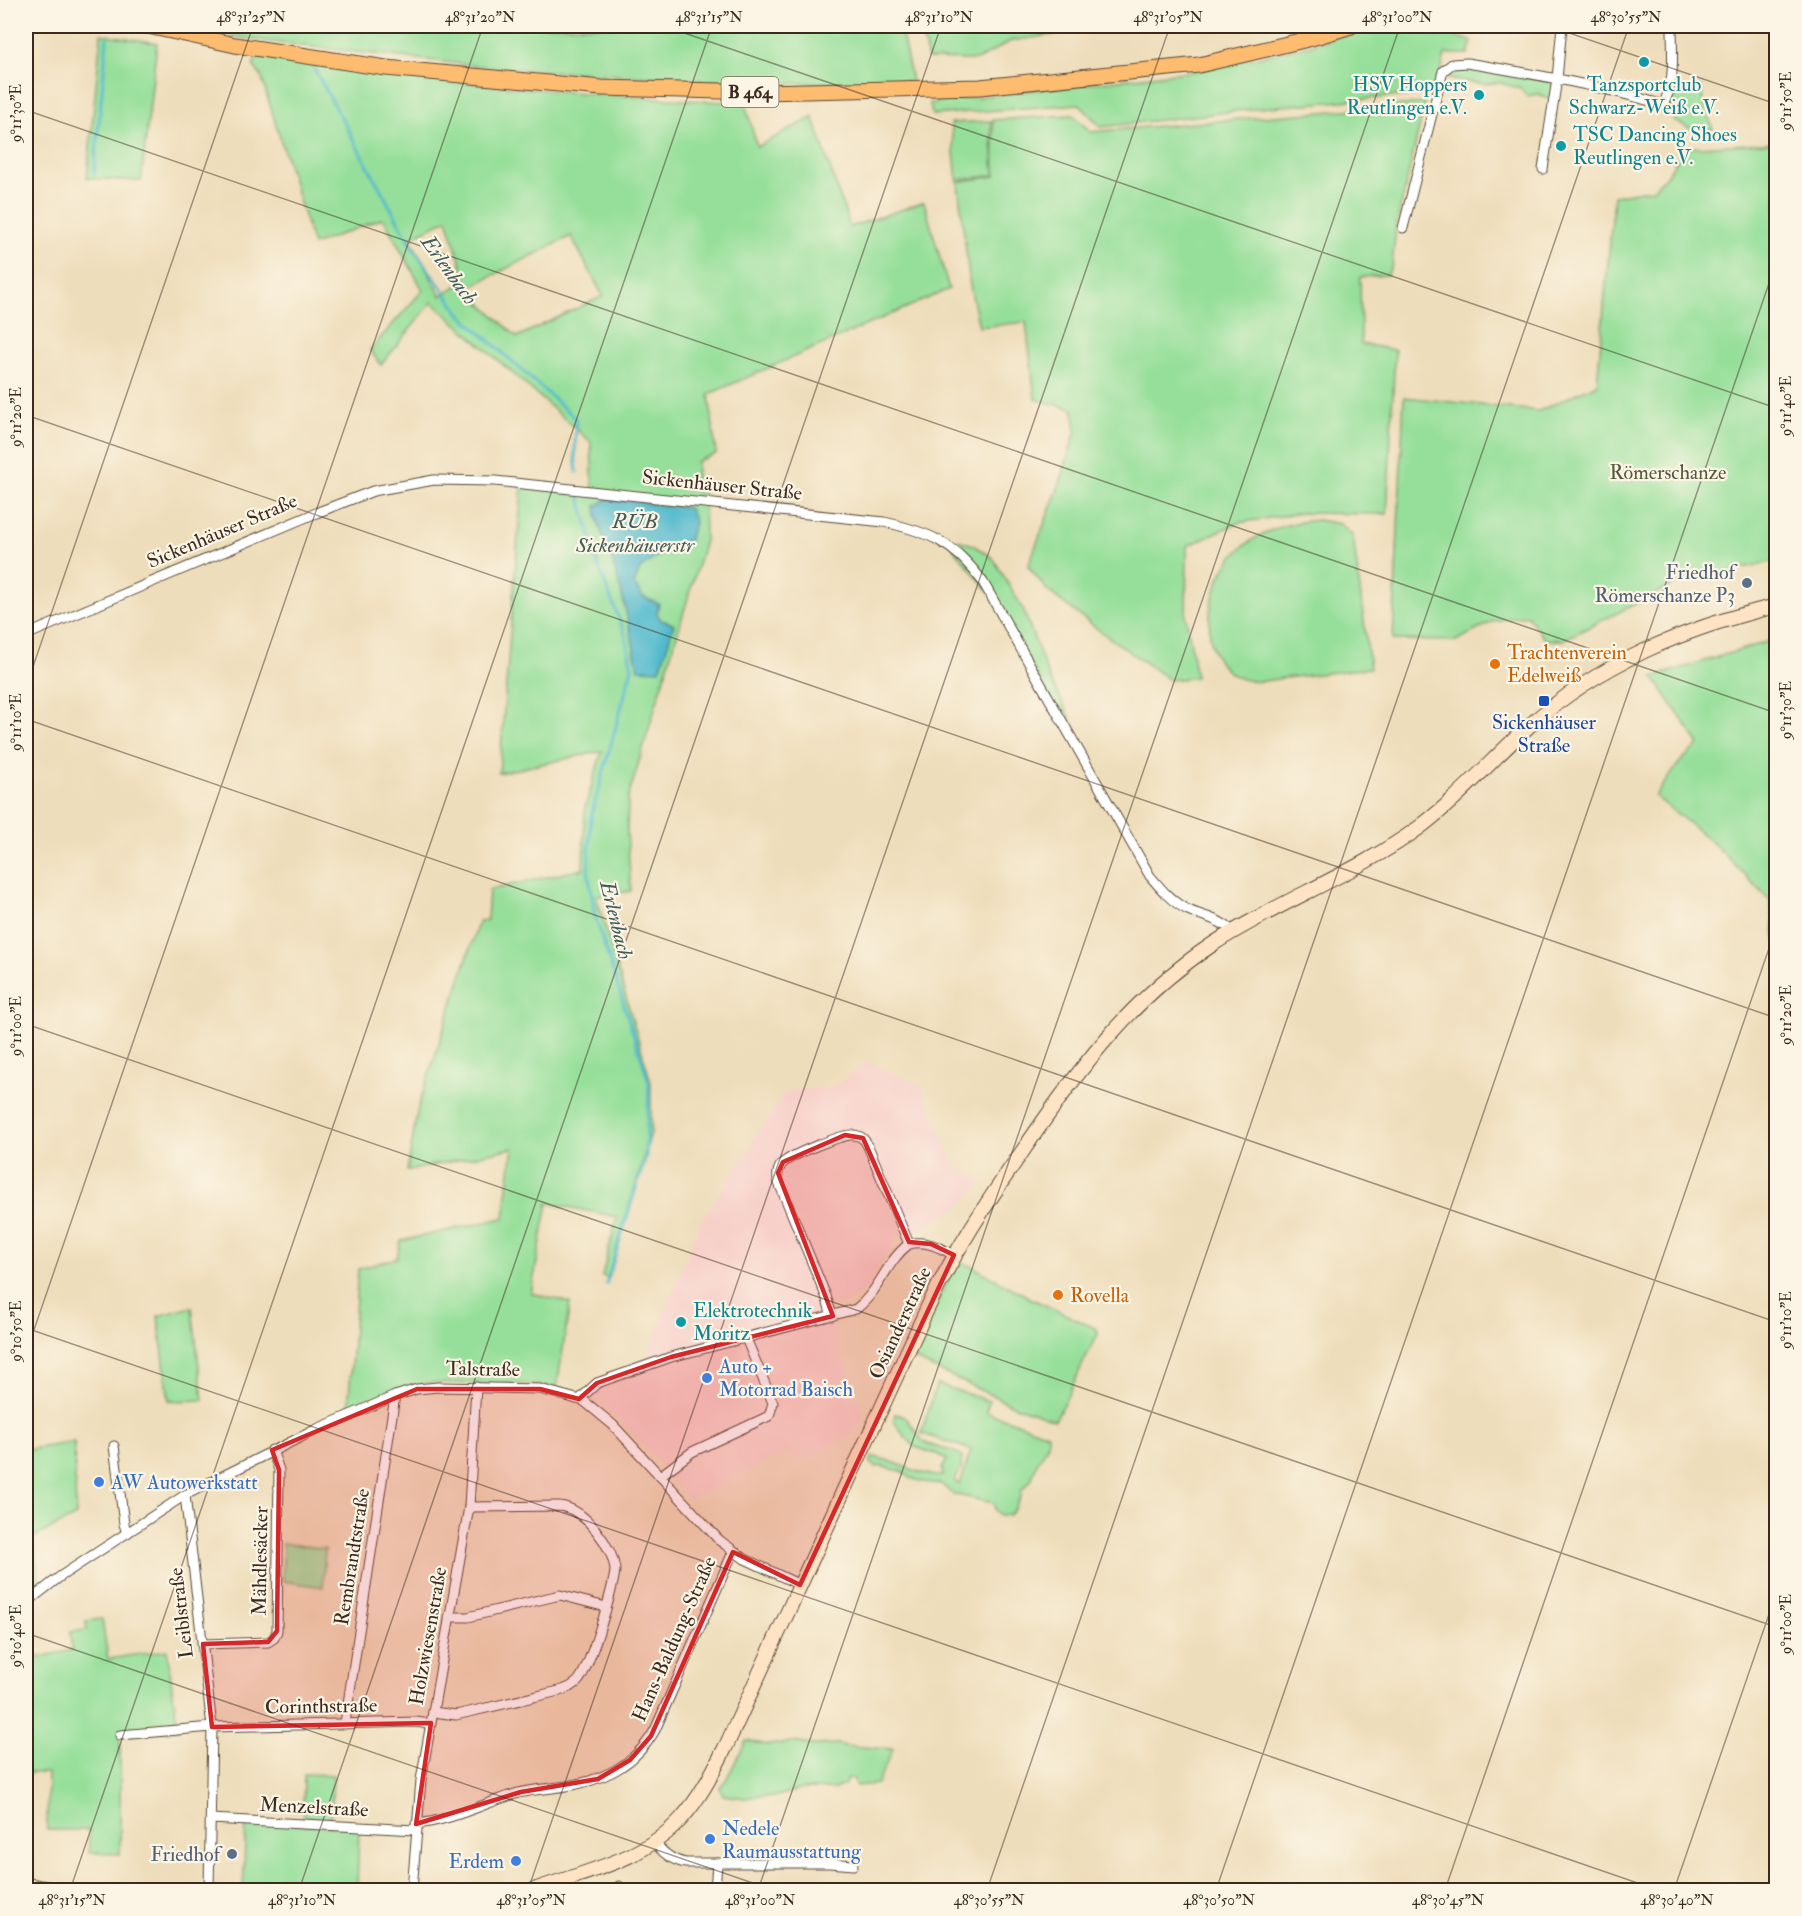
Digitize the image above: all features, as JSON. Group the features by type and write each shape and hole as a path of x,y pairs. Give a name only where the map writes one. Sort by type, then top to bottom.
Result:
{"main road":[{"name":"B 464","path":"147,26 235,45 386,68 602,88 761,92 980,87 1199,65 1352,26"}],"street":[{"path":"1543,169 1557,79 1562,26"},
{"path":"1403,228 1443,71 1452,64 1467,63 1557,79 1663,105 1669,93 1673,75 1672,26"},
{"name":"Sickenhäuser Straße","path":"26,635 373,491 434,480 495,481 884,522 912,528 953,548 983,582 1150,876 1186,909 1239,929"},
{"path":"1239,929 1381,853 1420,827 1458,795 1542,714 1602,672 1640,651 1682,633 1776,606"},
{"name":"Osianderstraße","path":"537,1890 631,1854 654,1841 683,1817 706,1783 727,1744 954,1255 1033,1135 1104,1040 1162,982 1195,956 1239,929"},
{"path":"832,1316 826,1296 779,1183 778,1173 783,1162 845,1135 858,1135 863,1138 909,1244"},
{"path":"580,1399 593,1386 603,1381 671,1357 856,1309 878,1287 899,1253 909,1244 924,1242 954,1255"},
{"path":"660,1476 692,1452 770,1416 773,1403 745,1336"},
{"name":"Talstraße","path":"26,1603 69,1571 185,1495 272,1450 395,1396 417,1389 438,1386 540,1389 580,1399 605,1417 705,1527 733,1552 800,1585"},
{"name":"Holzwiesenstraße","path":"412,1890 416,1827 430,1724 469,1507 476,1388"},
{"name":"Rembrandtstraße","path":"345,1723 395,1396"},
{"path":"114,1446 127,1533"},
{"name":"Mähdlesäcker","path":"203,1644 268,1642 274,1638 277,1631 279,1470 272,1450"},
{"name":"Leiblstraße","path":"185,1495 212,1726 209,1890"},
{"path":"433,1712 456,1715 573,1686 583,1672 614,1581 615,1562 607,1546 578,1512 559,1506 469,1507"},
{"name":"Hans-Baldung-Straße","path":"416,1827 521,1792 587,1783 617,1770 636,1756 655,1730 733,1552"},
{"path":"449,1617 468,1617 560,1595 606,1607"},
{"name":"Corinthstraße","path":"212,1726 416,1722 430,1724"},
{"path":"120,1735 212,1726"},
{"name":"Menzelstraße","path":"211,1819 416,1827"},
{"path":"654,1841 664,1854 677,1861 853,1865"},
{"path":"715,1890 717,1863"},
{"path":"26,1884 55,1890"}],"highlighted area":[{"path":"845,1135 863,1138 909,1242 931,1244 954,1255 800,1585 733,1552 651,1736 630,1760 598,1779 521,1792 416,1824 431,1723 212,1727 203,1644 268,1642 277,1631 279,1470 272,1450 417,1389 540,1389 579,1399 597,1383 671,1357 833,1316 778,1173 783,1162"}],"shaded area":[{"path":"868,1061 920,1085 957,1169 985,1181 957,1209 923,1228 898,1235 869,1287 849,1302 826,1309 864,1416 855,1434 796,1462 790,1451 689,1500 630,1429 593,1399 594,1388 641,1372 700,1223 786,1091 834,1087"}],"green space":[{"path":"184,26 264,26 285,31 282,26 900,26 912,81 763,84 488,67 287,44"},
{"path":"920,26 1109,26 1011,41 977,60 928,59"},
{"path":"1370,26 1468,26 1456,37 1472,41 1468,54 1445,54 1436,93 1269,107 1101,127 1079,104 932,115 930,103 1200,70 1310,45"},
{"path":"101,34 157,43 141,181 87,178"},
{"path":"258,56 379,73 501,86 745,103 757,147 813,117 850,227 924,202 949,289 709,394 716,454 697,461 696,492 704,493 705,541 628,798 627,832 631,891 596,896 651,1082 651,1133 609,1278 602,1276 617,1217 548,1203 531,1293 570,1303 557,1387 528,1384 428,1383 348,1412 358,1269 397,1258 401,1241 504,1218 513,1148 407,1171 418,1108 479,921 487,920 489,890 583,869 585,808 602,751 499,773 522,486 593,495 591,442 432,302 381,365 370,350 423,290 383,218 313,245 261,76 253,65","holes":["447,219 466,280 441,296 410,238","571,236 603,296 517,337 466,289"]},
{"path":"1466,66 1554,80 1552,95 1548,98 1538,94 1527,96 1519,87 1448,78 1447,75 1453,67"},
{"path":"1701,87 1704,105 1713,129 1693,130 1674,121 1668,107 1680,91"},
{"path":"1425,103 1396,227 1392,265 1387,275 1360,277 1361,344 1395,350 1387,514 1302,513 1237,523 1187,546 1186,616 1196,677 1170,680 1048,591 1028,566 1059,486 1076,430 1073,409 1035,399 1026,322 979,327 970,286 958,182 995,176 993,120 1073,115 1091,132"},
{"path":"991,121 994,175 957,180 951,123"},
{"name":"Römerschanze","path":"1776,142 1776,561 1681,581 1563,640 1545,640 1527,615 1494,621 1456,641 1393,640 1404,397 1539,411 1597,384 1614,196 1653,189 1666,176 1685,148"},
{"path":"1317,520 1340,524 1353,536 1370,668 1259,682 1232,674 1219,662 1212,645 1209,625 1211,604 1226,565 1238,551 1265,533 1295,523"},
{"path":"958,540 973,545 993,558 1023,609 1048,675 1070,717 1073,739 991,594 953,548"},
{"path":"1776,639 1776,943 1770,900 1711,841 1655,796 1680,762 1699,744 1653,677"},
{"path":"958,1262 973,1267 1032,1299 1097,1329 1098,1334 1055,1420 1015,1406 914,1359 933,1312"},
{"path":"192,1307 203,1400 169,1401 158,1316"},
{"path":"937,1384 989,1401 986,1412 1048,1434 1048,1444 1037,1463 1031,1480 1021,1491 1021,1497 1009,1515 1000,1515 995,1510 994,1503 953,1494 941,1484 911,1478 901,1471 876,1467 870,1462 873,1457 925,1474 943,1476 942,1469 947,1460 915,1447 894,1421 895,1414 900,1415 908,1420 926,1443 962,1456 961,1468 955,1480 960,1484 971,1450 921,1433"},
{"path":"74,1442 76,1516 32,1538 40,1582 26,1594 26,1450"},
{"path":"283,1543 325,1549 323,1587 283,1581"},
{"path":"102,1619 108,1659 167,1650 178,1730 120,1735 120,1854 89,1853 89,1830 47,1830 48,1773 26,1773 26,1660 72,1650 70,1632 87,1630 86,1621"},
{"path":"746,1741 769,1745 792,1742 893,1749 877,1784 856,1786 853,1779 848,1778 844,1785 834,1789 802,1789 773,1797 745,1798 723,1795 720,1787"},
{"path":"304,1774 333,1775 331,1820 303,1818"},
{"path":"246,1821 359,1828 357,1890 243,1890"}],"water":[{"name":"RÜB Sickenhäuserstr","path":"608,499 689,508 695,522 689,540 659,555 640,569 634,584 643,597 659,604 657,613 661,620 674,624 660,670 638,669 620,587 598,520 596,506"}],"waterway":[{"path":"94,174 107,38"},
{"name":"Erlenbach","path":"311,63 413,248 461,315 576,419 577,472"},
{"name":"Erlenbach","path":"579,494 599,568 625,634 632,668 591,817 588,870 595,916 649,1082 646,1156 606,1284"}],"place":[{"name":"Tanzsportclub Schwarz-Weiß e.V.","path":"1644,62"},
{"name":"HSV Hoppers Reutlingen e.V.","path":"1479,95"},
{"name":"TSC Dancing Shoes Reutlingen e.V.","path":"1561,146"},
{"name":"Friedhof Römerschanze P3","path":"1747,583"},
{"name":"Trachtenverein Edelweiß","path":"1495,664"},
{"name":"Sickenhäuser Straße","path":"1544,701"},
{"name":"Rovella","path":"1058,1295"},
{"name":"Elektrotechnik Moritz","path":"681,1322"},
{"name":"Auto + Motorrad Baisch","path":"707,1378"},
{"name":"AW Autowerkstatt","path":"99,1482"},
{"name":"Nedele Raumausstattung","path":"710,1839"},
{"name":"Friedhof","path":"232,1854"},
{"name":"Erdem","path":"516,1861"}]}
